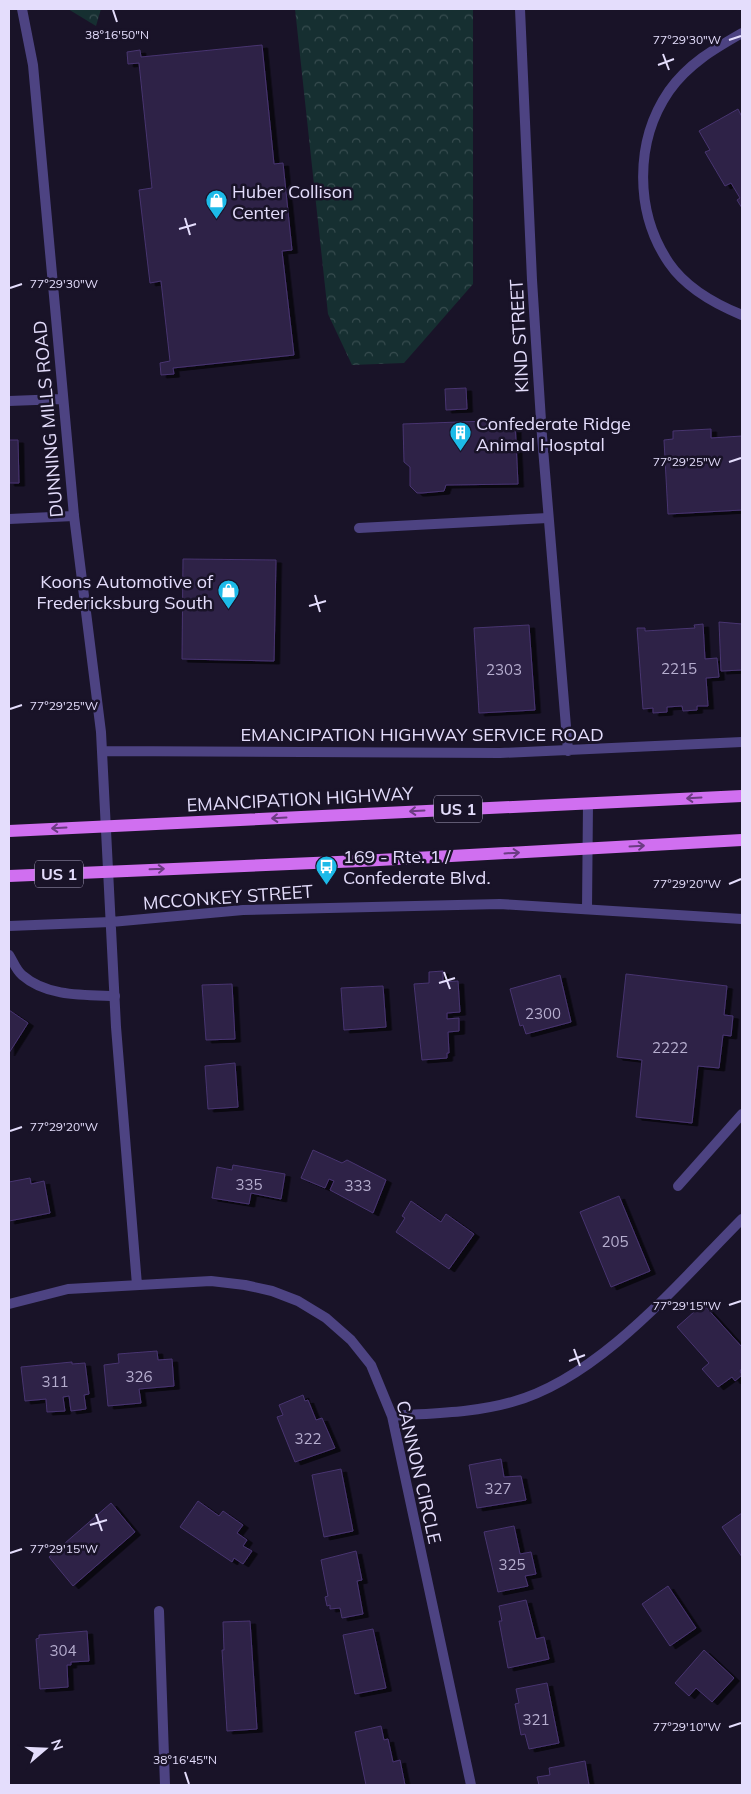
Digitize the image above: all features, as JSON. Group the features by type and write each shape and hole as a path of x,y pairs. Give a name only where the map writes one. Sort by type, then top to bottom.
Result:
{"main road":[{"name":"EMANCIPATION HIGHWAY","path":"9,831 742,796"},
{"name":"US 1","path":"9,876 361,861 742,840"}],"street":[{"name":"DUNNING MILLS ROAD","path":"22,9 33,65 62,398 102,751 108,826 108,871 115,996 137,1285"},
{"name":"KIND STREET","path":"520,9 532,280 548,518 568,750"},
{"path":"742,33 708,52 686,70 669,92 655,116 647,137 642,164 643,190 649,216 657,242 670,264 686,282 703,295 724,308 742,315"},
{"path":"9,401 62,398"},
{"path":"9,520 74,516"},
{"path":"359,528 548,518"},
{"name":"EMANCIPATION HIGHWAY SERVICE ROAD","path":"102,751 500,753 742,742"},
{"path":"587,909 588,803"},
{"name":"MCCONKEY STREET","path":"9,926 111,922 243,910 500,904 742,919"},
{"path":"9,955 21,974 43,987 72,995 115,996"},
{"path":"678,1186 742,1114"},
{"path":"392,1416 479,1409 513,1402 546,1390 599,1356 628,1333 742,1219"},
{"name":"CANNON CIRCLE","path":"9,1304 68,1289 211,1281 246,1285 298,1301 326,1318 351,1340 371,1365 392,1416 471,1785"},
{"path":"159,1611 165,1785"}],"green space":[{"path":"68,9 101,9 96,26"},
{"path":"295,9 473,9 473,284 404,363 352,365 328,314"}],"building":[{"name":"Huber Collison Center","path":"262,45 274,164 283,163 292,250 282,251 294,355 173,368 174,374 161,375 160,363 170,361 161,281 150,283 139,190 152,188 139,63 128,64 127,52 140,50 141,57"},
{"path":"738,109 742,117 742,208 737,200 740,198 731,183 725,186 705,152 710,150 699,131"},
{"path":"466,388 467,409 446,410 445,389"},
{"name":"Confederate Ridge Animal Hosptal","path":"515,420 518,484 446,485 444,491 422,493 417,493 410,486 410,467 404,462 403,424"},
{"path":"711,429 711,438 742,436 742,510 668,514 664,440 673,439 673,431"},
{"path":"9,440 18,440 19,483 9,483"},
{"name":"Koons Automotive of Fredericksburg South","path":"183,559 276,560 274,661 182,659"},
{"path":"719,622 742,624 742,670 721,671"},
{"path":"703,624 705,659 717,658 719,677 706,678 708,706 697,706 697,710 683,711 682,706 667,707 667,712 653,713 653,708 643,709 637,628 645,628 645,631 695,628 694,625"},
{"path":"529,625 535,710 479,713 474,628"},
{"path":"443,971 443,982 458,981 460,1012 447,1013 447,1019 459,1018 459,1031 448,1032 449,1053 447,1053 447,1058 422,1060 414,984 429,983 429,972"},
{"path":"626,974 727,986 724,1015 733,1016 731,1036 723,1035 719,1068 698,1066 692,1123 636,1117 642,1060 617,1057"},
{"path":"560,975 571,1022 526,1034 523,1025 520,1026 510,989"},
{"path":"232,984 235,1039 206,1040 202,985"},
{"path":"383,986 386,1027 344,1030 341,988"},
{"path":"9,1010 28,1023 9,1053"},
{"path":"235,1063 238,1107 208,1109 205,1066"},
{"path":"313,1150 342,1163 347,1160 386,1180 373,1213 330,1190 334,1181 329,1179 325,1188 301,1178"},
{"path":"233,1165 285,1174 281,1199 251,1193 249,1204 212,1198 217,1167 232,1170"},
{"path":"30,1178 31,1184 44,1181 50,1213 9,1221 9,1182"},
{"path":"619,1196 650,1271 611,1287 580,1212"},
{"path":"411,1201 441,1222 446,1214 474,1234 449,1269 396,1232 405,1218 402,1216"},
{"path":"703,1304 742,1345 742,1368 740,1371 742,1375 735,1381 732,1377 718,1387 702,1369 709,1363 677,1327"},
{"path":"157,1351 158,1360 172,1359 174,1386 139,1389 141,1403 108,1406 104,1365 119,1363 118,1354"},
{"path":"72,1362 72,1364 85,1363 89,1394 84,1395 86,1409 71,1411 69,1396 63,1397 65,1411 47,1412 46,1399 25,1401 21,1367"},
{"path":"303,1395 305,1401 308,1400 316,1420 322,1418 335,1448 295,1462 277,1417 283,1415 279,1405"},
{"path":"501,1459 504,1477 521,1476 526,1500 477,1508 469,1465"},
{"path":"341,1469 353,1531 324,1537 312,1475"},
{"path":"198,1501 219,1516 223,1511 243,1525 237,1533 247,1540 243,1546 252,1551 243,1564 234,1558 232,1562 180,1527"},
{"path":"111,1503 135,1532 73,1586 49,1557"},
{"path":"742,1513 742,1557 722,1527"},
{"path":"514,1526 520,1554 531,1552 536,1574 525,1576 528,1586 498,1592 484,1532"},
{"path":"356,1551 362,1580 357,1581 363,1614 342,1618 340,1608 330,1609 330,1605 327,1606 325,1597 328,1596 321,1560"},
{"path":"668,1586 696,1628 670,1646 642,1604"},
{"path":"526,1600 536,1639 544,1637 549,1659 508,1668 499,1621 502,1621 499,1606"},
{"path":"250,1621 257,1729 227,1731 222,1650 224,1650 223,1622"},
{"path":"373,1629 386,1688 355,1694 343,1635"},
{"path":"87,1631 89,1661 71,1662 71,1665 67,1665 68,1687 40,1689 36,1639 39,1638 39,1635"},
{"path":"704,1650 734,1678 712,1702 696,1688 689,1696 675,1683"},
{"path":"547,1683 559,1743 529,1749 525,1734 521,1735 515,1704 519,1703 516,1689"},
{"path":"381,1726 384,1740 388,1739 393,1762 400,1760 405,1785 366,1785 355,1732"},
{"path":"585,1761 589,1785 539,1785 537,1777 550,1775 549,1768"}],"place":[{"name":"Huber Collison Center","path":"216,220"},
{"name":"Confederate Ridge Animal Hosptal","path":"460,452"},
{"name":"Koons Automotive of Fredericksburg South","path":"229,610"},
{"name":"169 - Rte. 1 / Confederate Blvd.","path":"327,885"}]}
